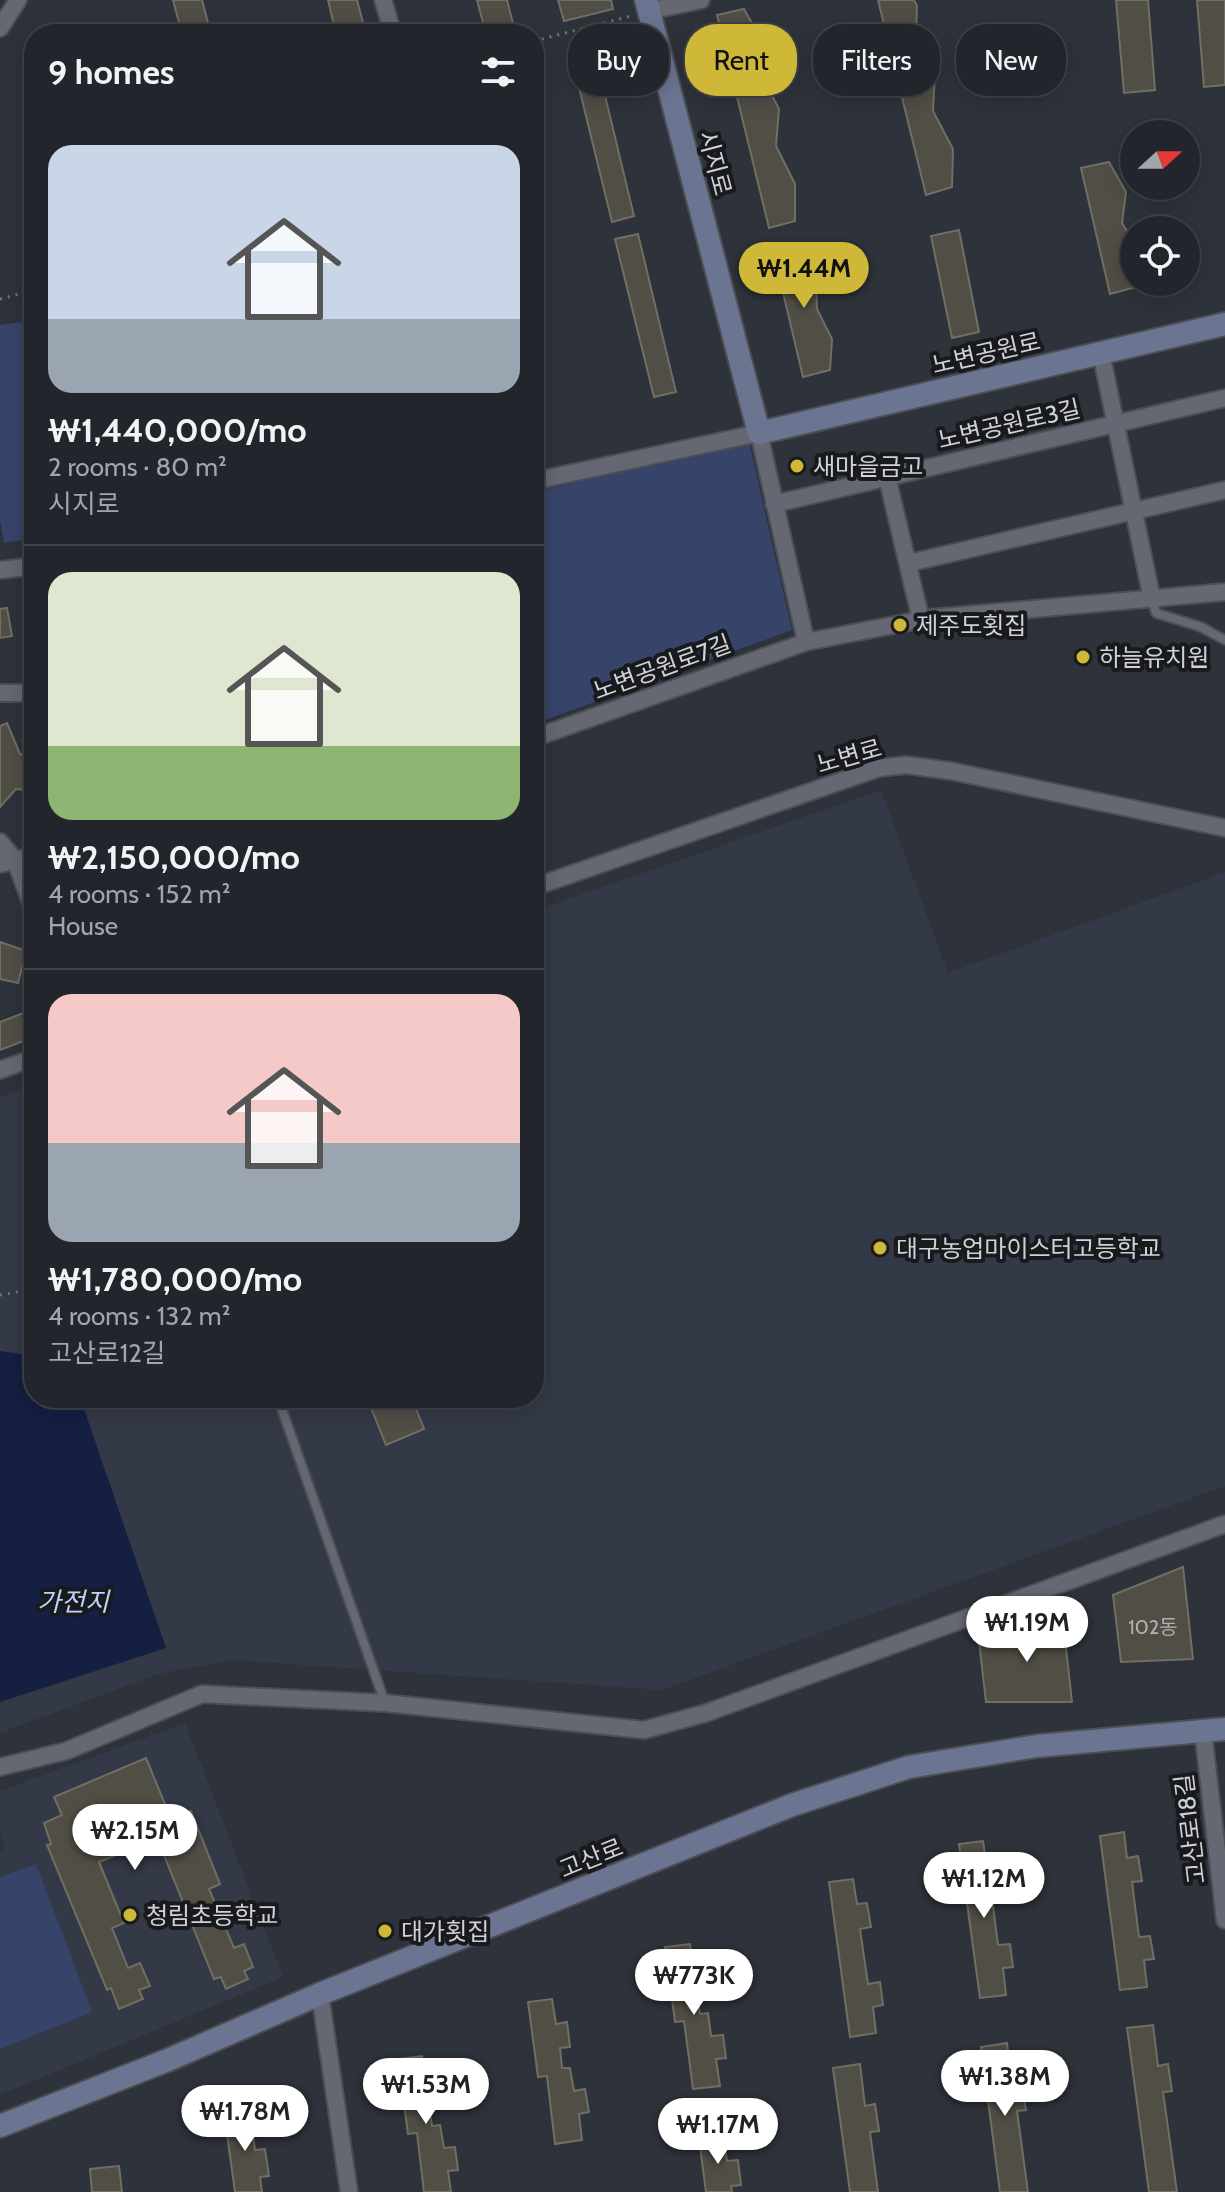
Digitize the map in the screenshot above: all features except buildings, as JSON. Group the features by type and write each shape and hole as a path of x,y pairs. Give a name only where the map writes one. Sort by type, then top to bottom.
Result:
{"main road":[{"name":"시지로","path":"647,6 759,433"},
{"name":"노변공원로","path":"759,433 1225,324"},
{"name":"고산로","path":"0,2126 792,1805 909,1767 1037,1746 1214,1730"}],"street":[{"path":"0,28 18,0"},
{"path":"383,0 390,24"},
{"path":"647,6 701,0"},
{"name":"노변공원로3길","path":"1101,353 1152,599"},
{"name":"노변공원로3길","path":"774,504 1225,398"},
{"path":"759,433 806,642 921,620 1225,592"},
{"name":"노변공원로","path":"544,479 759,433"},
{"path":"887,477 921,620"},
{"path":"909,563 1225,490"},
{"path":"0,570 24,567"},
{"name":"노변공원로7길","path":"544,734 806,642"},
{"path":"0,693 24,693"},
{"name":"노변로","path":"544,883 879,768 906,765 951,771 1225,828"},
{"path":"0,842 24,893"},
{"path":"0,1070 24,1062"},
{"path":"0,1767 66,1751 202,1694 385,1703 644,1730 706,1713 1225,1524"},
{"name":"고산로18길","path":"1214,1730 1225,1920"},
{"path":"320,1994 349,2192"}],"lane":[{"path":"1152,599 1156,613 1201,627 1225,640"},
{"path":"282,1408 385,1703"}],"path":[{"path":"544,38 647,6"},
{"path":"0,299 24,293"},
{"path":"0,1295 24,1291"}],"shaded area":[{"path":"24,321 24,540 4,543 0,520 0,325"},
{"path":"749,442 792,630 544,720 544,490"},
{"name":"대구농업마이스터고등학교","path":"881,790 948,973 1225,872 1225,1486 662,1690 231,1660 158,1674 0,1733 0,1097 24,1089 24,1408 544,1408 544,908"},
{"name":"청림초등학교","path":"185,1723 283,1977 0,2095 0,1852 5,1850 0,1833 0,1791"},
{"path":"36,1864 92,2012 0,2049 0,1877"}],"water":[{"name":"가전지","path":"0,1351 24,1355 24,1408 84,1409 166,1648 0,1702"}],"place":[{"name":"새마을금고","path":"797,466"},
{"name":"제주도횟집","path":"900,625"},
{"name":"하늘유치원","path":"1083,657"},
{"name":"대구농업마이스터고등학교","path":"880,1248"},
{"name":"청림초등학교","path":"130,1915"},
{"name":"대가횟집","path":"385,1931"}]}
